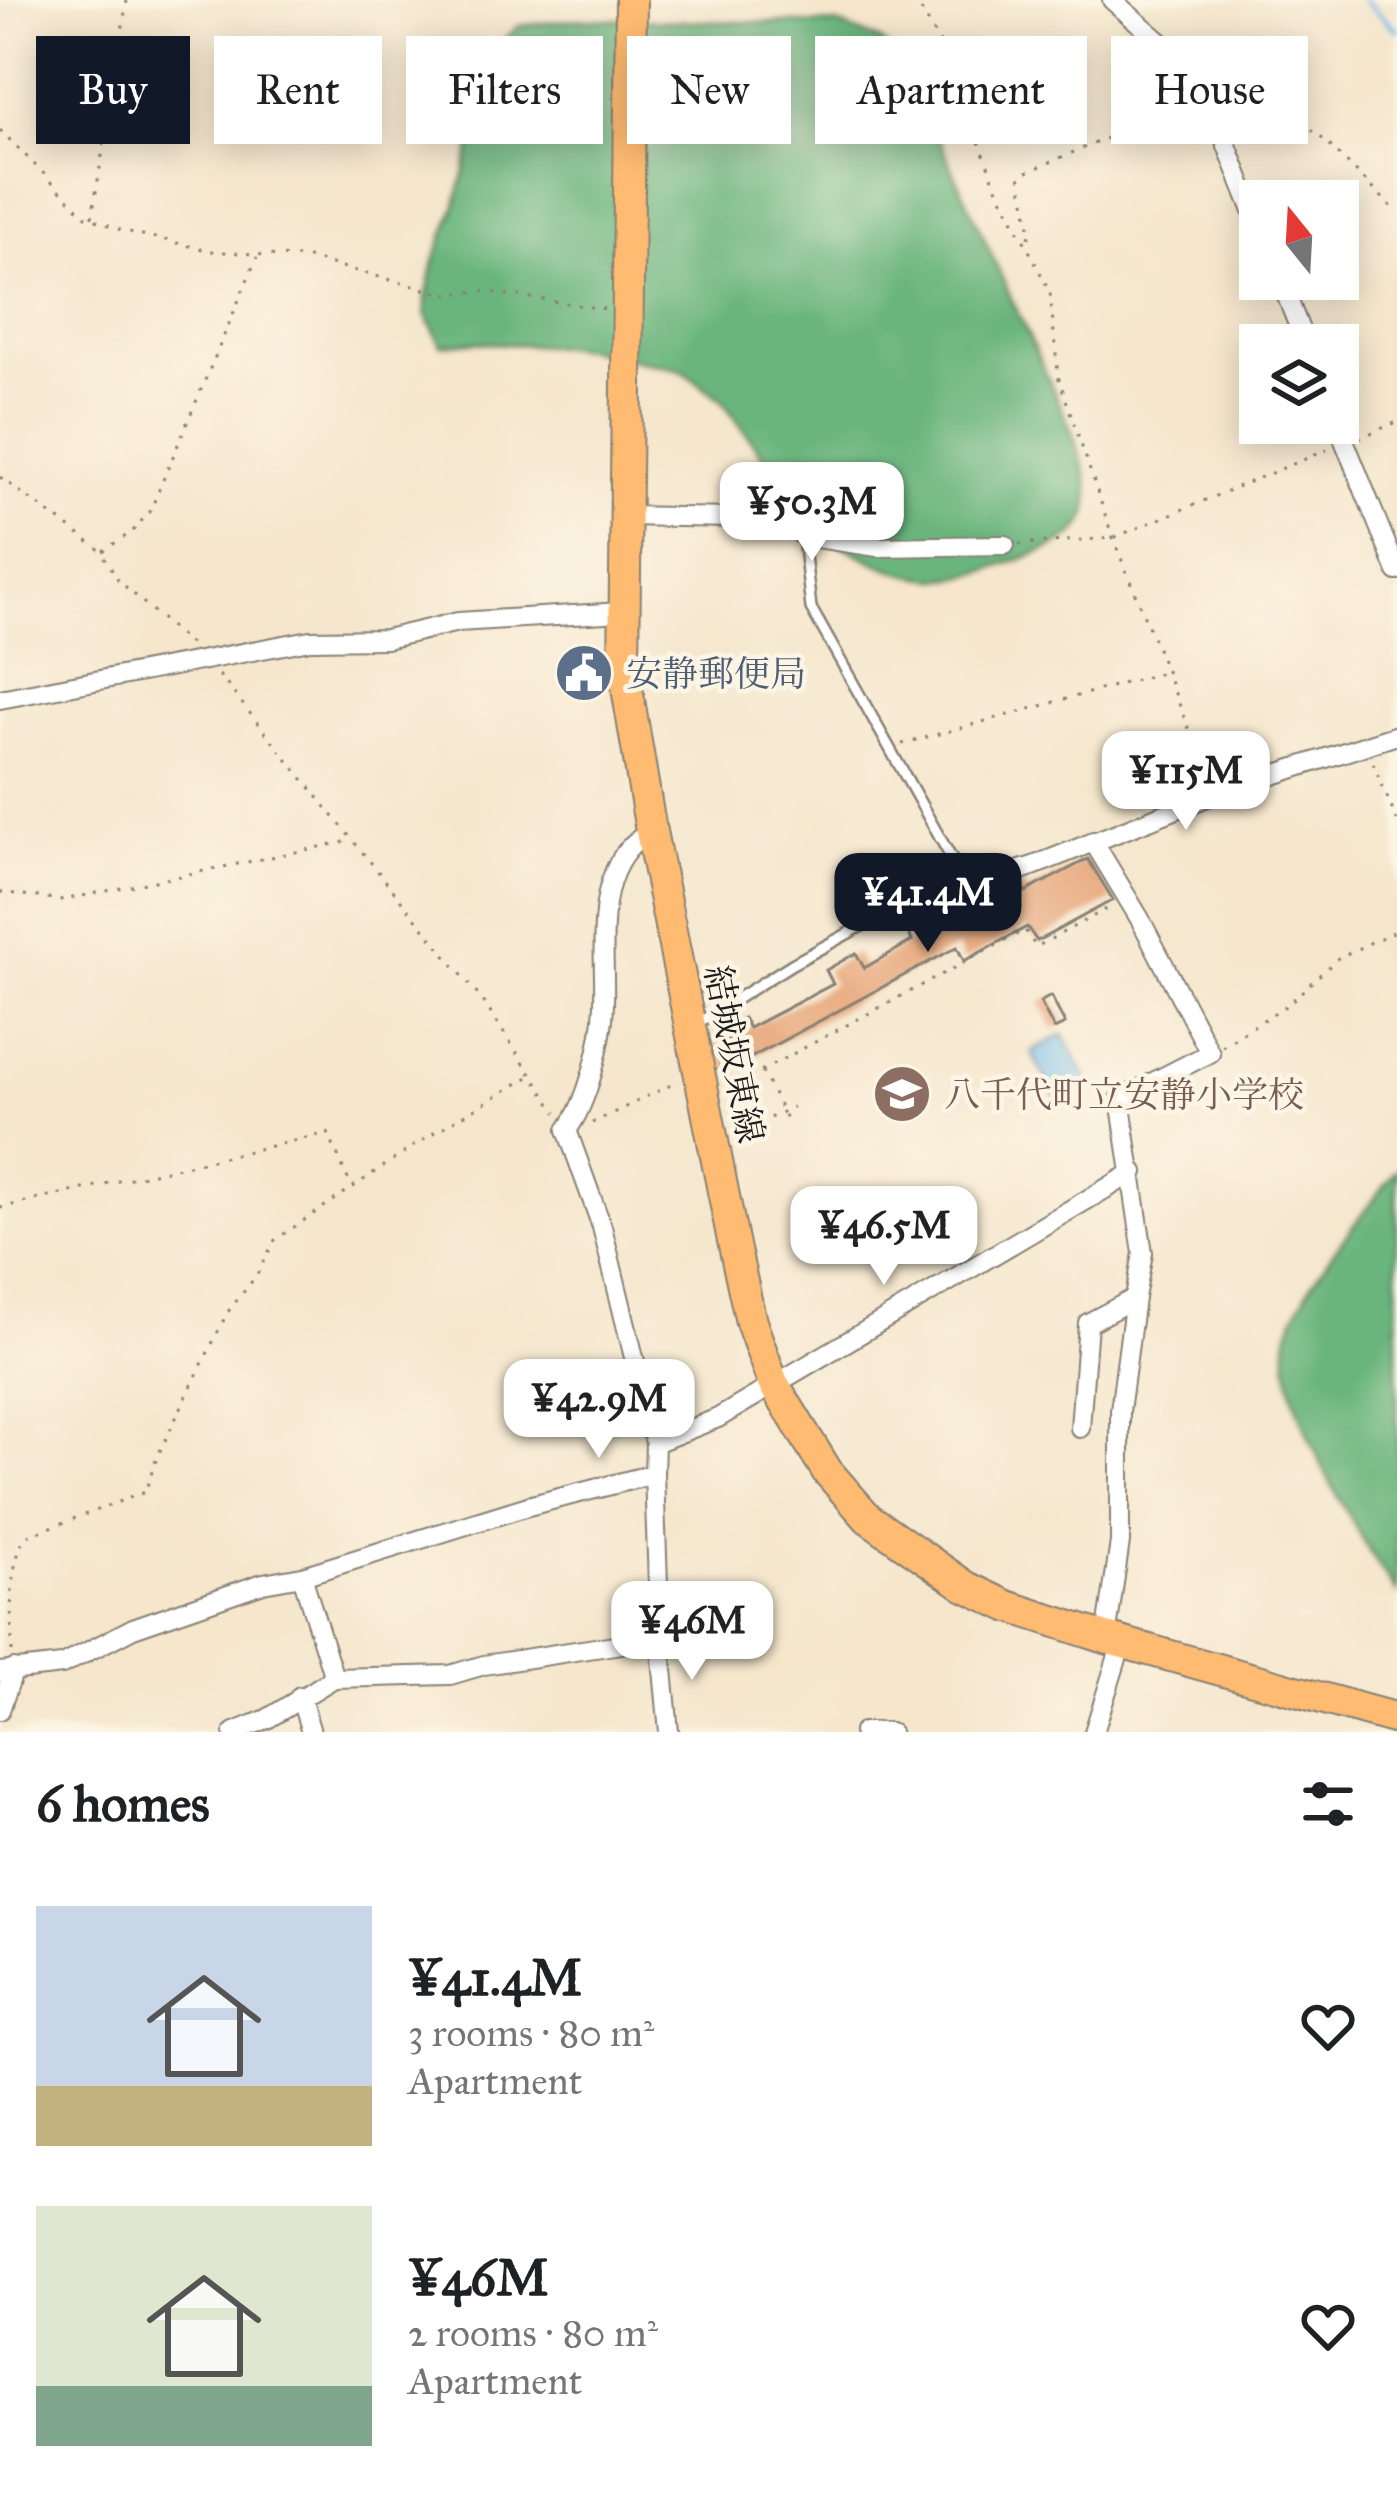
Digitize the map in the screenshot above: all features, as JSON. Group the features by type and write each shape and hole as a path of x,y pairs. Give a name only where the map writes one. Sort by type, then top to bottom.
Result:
{"main road":[{"name":"結城坂東線","path":"631,0 622,612 630,714 745,1298 773,1383 826,1471 868,1518 946,1574 1007,1606 1114,1641 1397,1719"}],"street":[{"path":"1112,0 1154,36"},
{"path":"1226,144 1240,180"},
{"path":"1345,444 1397,571"},
{"path":"624,516 789,519 803,536 878,547 1005,545"},
{"path":"0,699 310,640 386,639 458,622 622,612"},
{"path":"962,889 1215,794 1397,735"},
{"path":"651,831 622,854 613,873 602,952 601,1026 581,1111 568,1132 602,1227 655,1443 660,1638 669,1732"},
{"path":"1093,841 1210,1053 1120,1099 1143,1253 1120,1412 1114,1641 1094,1732"},
{"path":"655,1443 718,1418 1134,1172"},
{"path":"1080,1428 1088,1323 1135,1298"},
{"path":"0,1710 7,1671 62,1665 133,1628 263,1583 302,1576 528,1506 654,1474"},
{"path":"302,1576 334,1678"},
{"path":"235,1732 267,1719 334,1678 450,1675 484,1665 660,1638"},
{"path":"300,1696 311,1732"},
{"path":"863,1732 890,1732"}],"lane":[{"path":"691,1028 871,921 962,889 958,871 811,608 803,536"}],"path":[{"path":"92,219 127,0"},
{"path":"915,0 943,48 995,184 1028,241 1052,299 1058,376 1113,538 1215,794"},
{"path":"1308,127 1397,212"},
{"path":"0,130 92,219 121,230 211,251 308,258 444,294 484,291 626,313"},
{"path":"1028,241 1031,231 1020,175 1111,136"},
{"path":"101,552 132,532 150,512 258,254"},
{"path":"1359,437 1397,422"},
{"path":"1005,545 1113,538 1343,444"},
{"path":"0,476 101,552 119,581 205,657 482,1000 568,1132 700,1071"},
{"path":"889,748 1166,671"},
{"path":"1366,745 1397,821"},
{"path":"0,892 63,900 351,841"},
{"path":"740,1082 1025,930 1036,947 1113,906"},
{"path":"1210,1053 1287,1005 1338,958 1397,930"},
{"path":"761,1071 788,1124"},
{"path":"7,1671 13,1581 25,1537 145,1492 157,1456 227,1313 256,1276 275,1240 351,1187 534,1074"},
{"path":"748,1128 793,1107"},
{"path":"0,1208 328,1133 351,1187"}],"green space":[{"path":"581,19 838,24 868,36 815,36 815,144 941,144 1070,427 1089,502 1077,531 1065,541 984,572 947,579 911,575 853,552 813,525 722,400 682,370 582,348 470,342 441,345 426,314 426,299 472,144 603,144 603,36 508,36 519,26"},
{"path":"1397,1170 1397,1593 1322,1466 1293,1392 1287,1360 1289,1332 1307,1292"}],"water":[{"path":"1063,1034 1091,1086 1059,1103 1031,1052"}],"building":[{"path":"1088,859 1113,900 1037,941 1027,927 964,961 957,947 728,1070 716,1046 732,1038 726,1026 743,1018 749,1028 833,984 826,970 856,953 864,968 912,941 908,932 922,924 927,933 955,920 958,925 1013,895 1009,888 1021,884 1025,892"},
{"path":"1051,996 1065,1024 1054,1029 1040,1002"}],"waterway":[{"path":"1364,0 1397,30"}],"place":[{"name":"安静郵便局","path":"584,673"},
{"name":"八千代町立安静小学校","path":"902,1094"}]}
